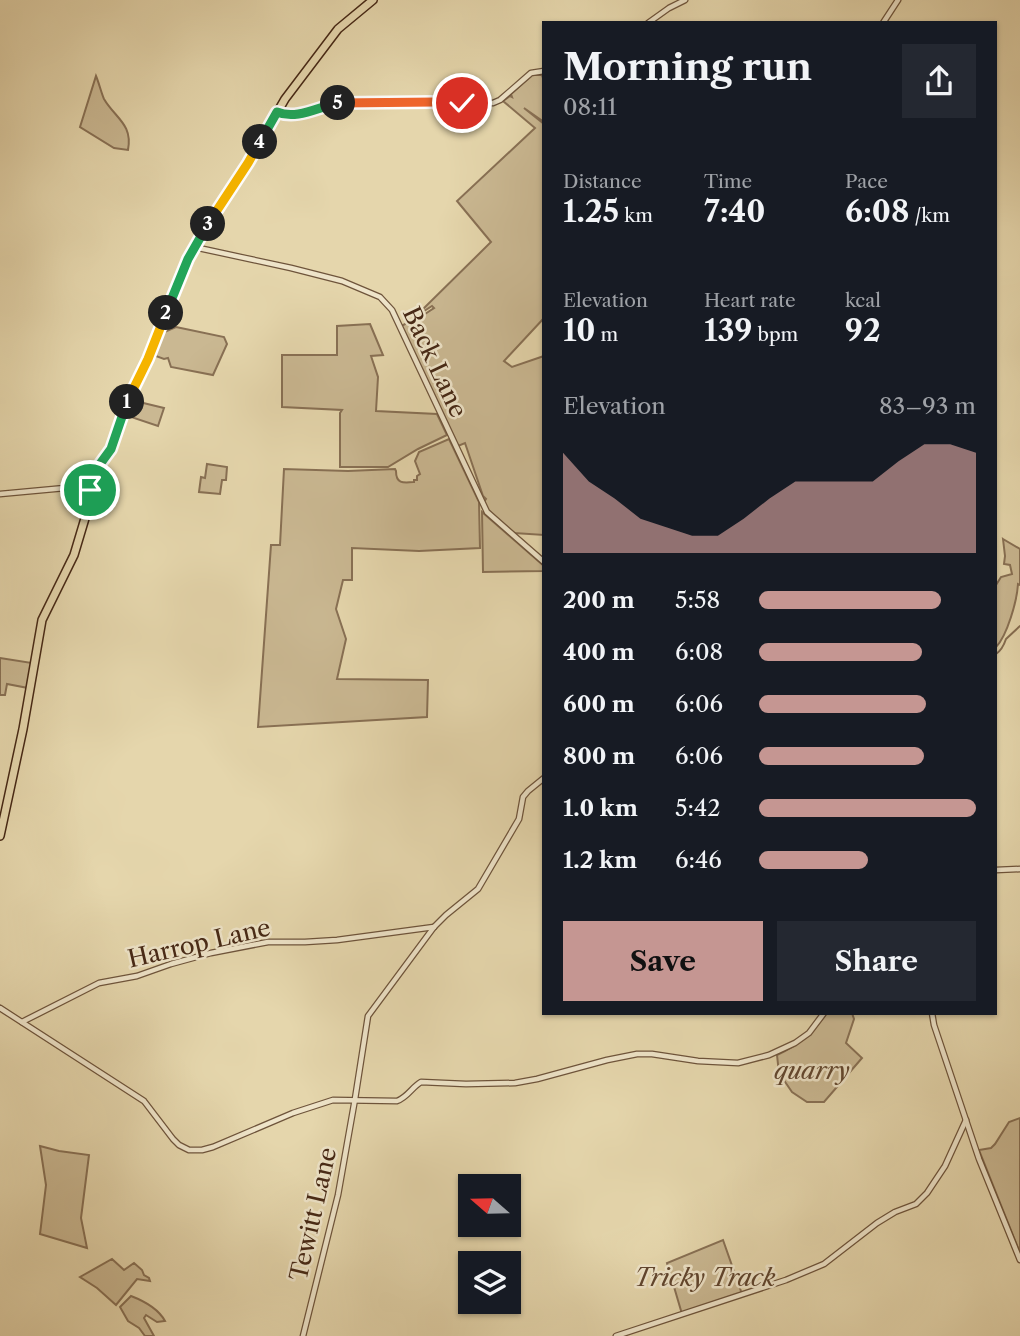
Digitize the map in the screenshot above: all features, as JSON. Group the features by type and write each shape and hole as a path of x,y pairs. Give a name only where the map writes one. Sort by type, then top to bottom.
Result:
{"main road":[{"path":"0,836 23,729 42,620 74,555 86,515 91,477 111,449 125,407 148,359 194,247 277,112 338,29 373,0"},
{"path":"85,467 91,477"}],"street":[{"path":"652,21 685,0"},
{"path":"884,21 898,0"},
{"path":"277,112 301,114 327,105 347,102 493,103 531,73 542,71"},
{"name":"Back Lane","path":"194,247 342,281 380,297 391,310 487,512 542,560"},
{"path":"0,495 65,488 91,477"},
{"name":"Tewitt Lane","path":"303,1336 338,1195 368,1016 434,927 478,889 519,819 523,797 542,780"},
{"path":"997,870 1020,869"},
{"name":"Harrop Lane","path":"22,1022 99,983 137,976 212,953 268,942 337,940 434,927"},
{"path":"0,1008 144,1101 173,1139 189,1150 208,1149 293,1112 327,1101 397,1101 405,1097 416,1084 428,1081 466,1084 515,1083 637,1054 738,1063 769,1055 795,1043 809,1033 822,1015"},
{"path":"932,1015 983,1168 1020,1260"},
{"path":"616,1336 786,1280 824,1264 877,1223 916,1204 927,1193 945,1166 966,1120"}],"green space":[{"path":"532,75 542,75 542,121 524,108 542,122 542,320 504,361 512,367 542,357 542,535 514,533 488,510 465,443 458,446 401,326 434,308 432,306 420,312 491,242 457,201 535,128 503,101 512,97 511,94"},
{"path":"96,76 108,106 126,127 128,150 114,148 80,127"},
{"path":"370,324 383,355 371,356 378,377 376,411 437,414 447,435 388,467 340,467 342,410 282,407 282,355 337,355 337,326"},
{"path":"176,327 224,337 227,344 213,375 171,367 168,358 153,355 162,333"},
{"path":"131,400 164,408 158,426 125,415"},
{"path":"449,439 479,502 480,548 419,551 352,548 352,580 343,580 336,609 346,639 337,679 428,680 427,717 258,727 271,545 280,545 284,469 395,469 399,480 414,482 420,474 415,461 419,452"},
{"path":"207,464 227,467 226,480 222,480 220,494 199,492 201,477 205,478"},
{"path":"482,512 542,564 542,571 483,572"},
{"path":"1003,539 1020,549 1020,585 1018,584 1008,627 997,646 997,583 1001,577 1012,574 1010,565 1004,564"},
{"path":"0,658 32,663 28,688 7,684 5,695 0,695"},
{"name":"quarry","path":"825,1015 853,1015 854,1019 846,1043 862,1058 824,1102 807,1102 792,1092 779,1073 777,1055 816,1027"},
{"path":"1020,1118 1020,1253 979,1150 991,1148 1009,1122"},
{"path":"40,1146 89,1155 81,1218 87,1248 40,1234 46,1185"},
{"name":"Tricky Track","path":"723,1240 742,1294 682,1314 667,1263"},
{"path":"112,1259 124,1270 134,1263 150,1281 137,1279 116,1305 80,1277"},
{"path":"131,1296 159,1312 165,1321 157,1322 146,1315 144,1318 154,1336 145,1336 128,1321 120,1307"}],"waterway":[{"path":"997,653 1006,639 1020,626"}],"route":[{"path":"90,490 92,475 111,449 125,407 148,359 188,259 277,112 301,114 327,105 347,102 462,103"}]}
